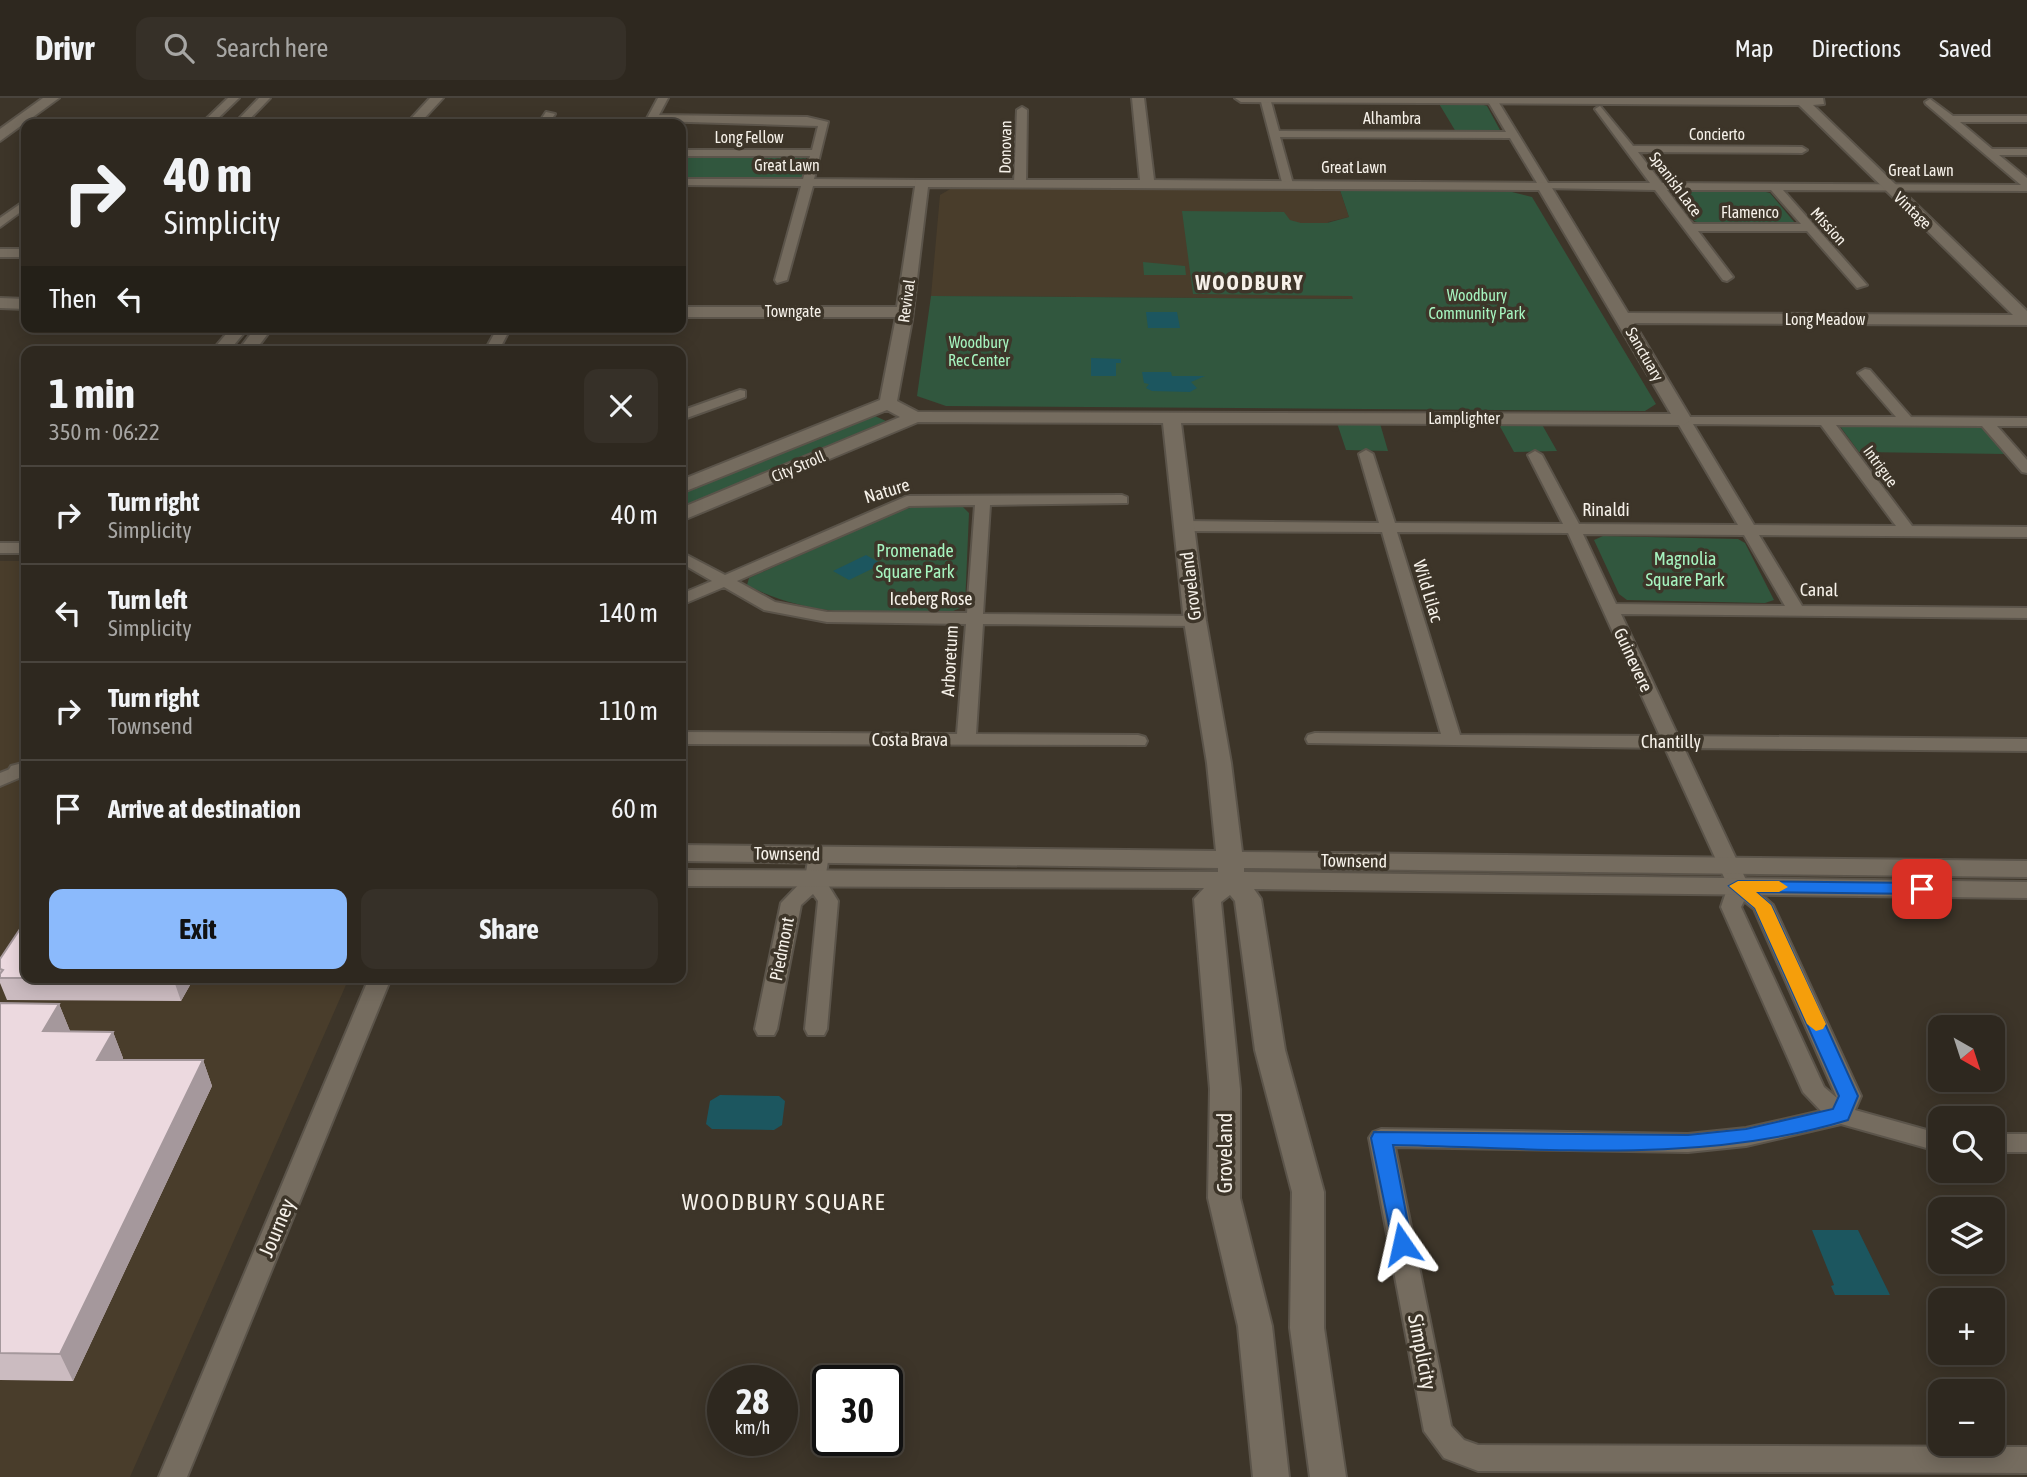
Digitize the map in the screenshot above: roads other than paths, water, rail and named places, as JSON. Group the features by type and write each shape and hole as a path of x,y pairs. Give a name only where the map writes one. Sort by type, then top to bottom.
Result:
{"main road":[{"path":"23,119 52,98"},
{"path":"0,136 21,121"}],"street":[{"path":"211,119 234,98"},
{"path":"244,119 265,98"},
{"path":"417,119 436,98"},
{"path":"434,119 450,98"},
{"path":"651,119 663,98"},
{"path":"1138,98 1147,184"},
{"path":"1241,98 1809,100"},
{"path":"1265,98 1287,184"},
{"name":"Sanctuary","path":"1491,99 1797,611"},
{"name":"Vintage","path":"1809,100 1890,187 2027,320"},
{"name":"Vintage","path":"1809,100 1909,187 2027,299"},
{"path":"1930,102 2027,186"},
{"name":"Spanish Lace","path":"1600,109 1727,277"},
{"name":"Donovan","path":"1020,183 1022,110"},
{"path":"546,119 550,114"},
{"path":"1949,119 2027,119"},
{"path":"686,121 820,122 826,126 781,280"},
{"name":"Alhambra","path":"1273,134 1512,135"},
{"name":"Concierto","path":"1631,149 1802,150"},
{"name":"Long Fellow","path":"686,152 817,153"},
{"path":"1989,152 2027,152"},
{"name":"Great Lawn","path":"686,182 2027,186"},
{"name":"Revival","path":"902,410 905,312 921,183"},
{"name":"Mission","path":"1774,187 1861,285"},
{"path":"0,224 21,208"},
{"name":"Flamenco","path":"1689,227 1810,228"},
{"path":"0,253 21,253"},
{"path":"0,303 21,304"},
{"path":"0,312 21,312"},
{"name":"Towngate","path":"686,312 905,312"},
{"name":"Long Meadow","path":"1623,317 2027,320"},
{"path":"1865,373 1906,421"},
{"path":"686,414 740,394"},
{"path":"686,401 700,408"},
{"name":"Lamplighter","path":"902,410 1171,416 2027,422"},
{"name":"City Stroll","path":"686,485 902,410"},
{"name":"City Stroll","path":"686,513 902,410"},
{"name":"Groveland","path":"1171,416 1195,621 1231,869 1248,899 1270,1050 1308,1192 1307,1328 1328,1477"},
{"name":"Intrigue","path":"1825,420 1908,532"},
{"path":"1984,421 2027,469"},
{"name":"Wild Lilac","path":"1366,454 1452,740"},
{"name":"Guinevere","path":"1535,455 1573,529 1733,876"},
{"name":"Nature","path":"686,598 895,505 930,500 1122,500"},
{"name":"Arboretum","path":"966,740 983,500"},
{"name":"Rinaldi","path":"1184,526 2027,533"},
{"path":"0,548 21,548"},
{"name":"Iceberg Rose","path":"686,559 770,606 794,612 864,619 1195,621"},
{"name":"Canal","path":"1610,609 2027,613"},
{"name":"Costa Brava","path":"686,738 1138,741"},
{"name":"Chantilly","path":"1315,739 2027,745"},
{"name":"Townsend","path":"686,854 817,867"},
{"path":"816,1029 828,901 817,867"},
{"name":"Townsend","path":"686,878 817,867 1231,869 1733,876 2027,890"},
{"name":"Piedmont","path":"766,1028 791,903 817,867"},
{"name":"Groveland","path":"1231,869 1207,899 1225,1089 1224,1198 1255,1326 1271,1477"},
{"name":"Townsend","path":"1733,876 2027,869"},
{"name":"Simplicity","path":"1733,876 1731,907 1815,1092 1841,1115 1928,1139"},
{"name":"Journey","path":"173,1477 378,983"},
{"name":"Simplicity","path":"1841,1115 1746,1137 1688,1143 1381,1138 1438,1431 1454,1449 1478,1458 2027,1460"},
{"path":"2005,1143 2027,1143"}],"water":[{"path":"1146,312 1177,312 1180,328 1148,328"},
{"path":"1091,358 1121,359 1121,363 1116,363 1116,376 1091,376"},
{"path":"1142,372 1205,376 1191,382 1197,388 1190,392 1152,391 1146,388 1149,384 1144,383"},
{"path":"866,555 882,564 849,580 833,571"},
{"path":"720,1095 779,1096 785,1101 782,1125 774,1130 712,1129 706,1124 710,1101"},
{"path":"1812,1230 1858,1230 1890,1295 1835,1295 1831,1286 1834,1285"}],"district":[{"name":"WOODBURY","path":"1250,283"},
{"name":"WOODBURY SQUARE","path":"784,1202"}],"park label":[{"name":"Woodbury Community Park","path":"1477,304"},
{"name":"Woodbury Rec Center","path":"979,351"},
{"name":"Promenade Square Park","path":"915,561"},
{"name":"Magnolia Square Park","path":"1685,569"}]}
